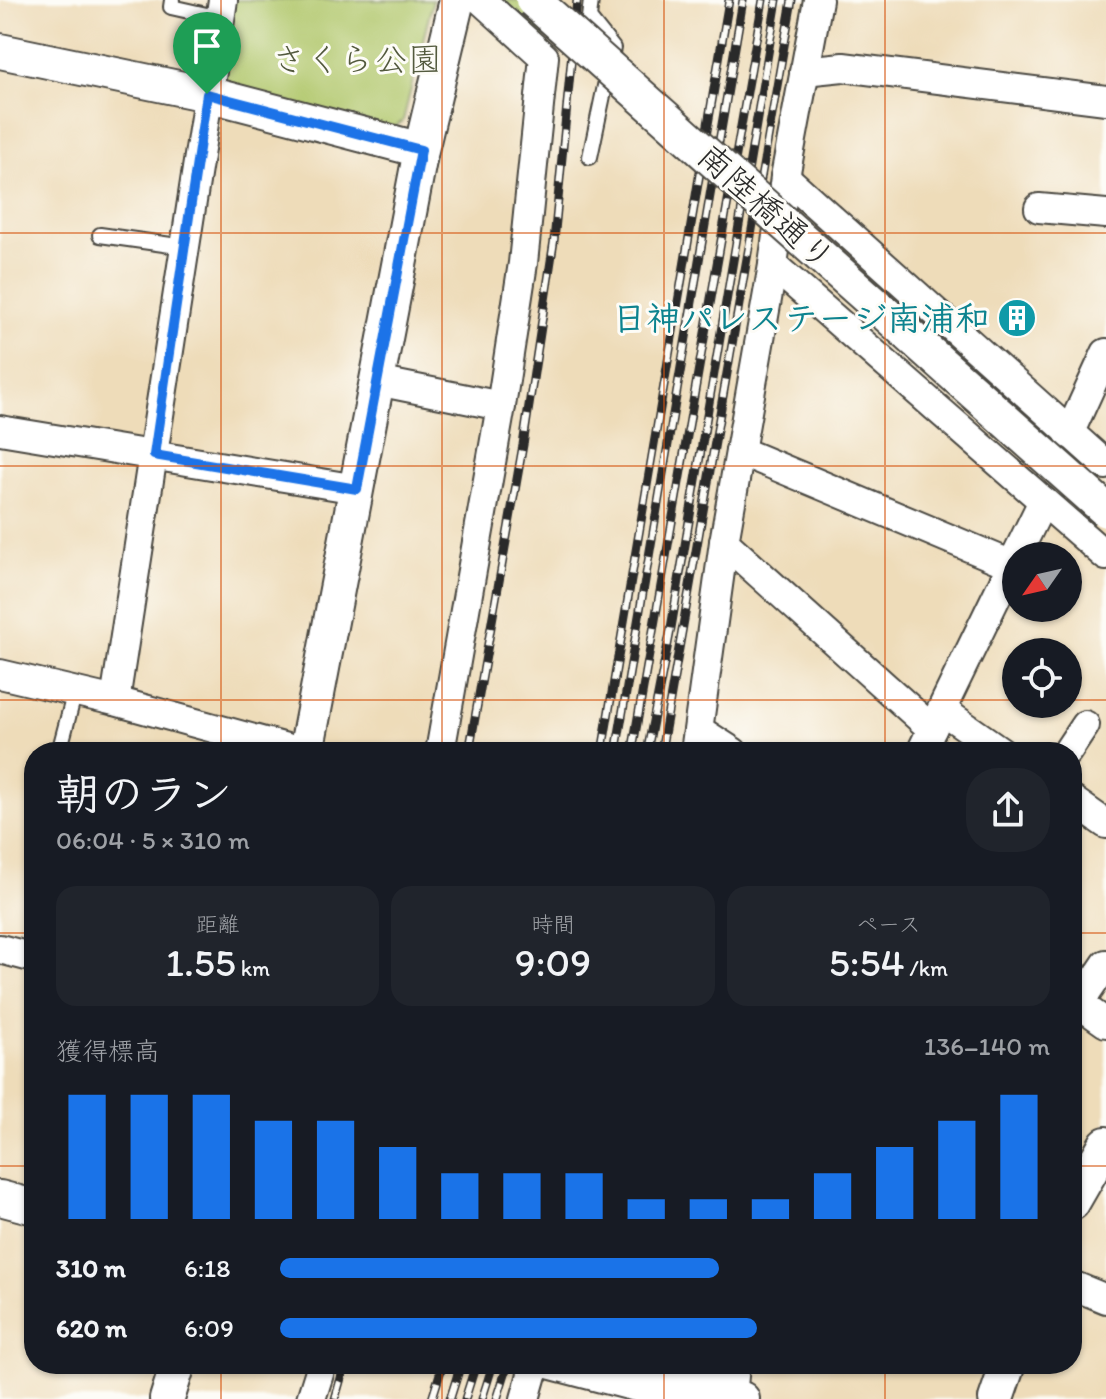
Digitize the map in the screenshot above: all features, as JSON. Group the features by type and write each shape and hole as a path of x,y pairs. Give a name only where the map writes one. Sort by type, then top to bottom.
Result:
{"street":[{"path":"305,742 421,150 457,0"},
{"path":"442,742 523,263 544,57 481,0"},
{"name":"南陸橋通り","path":"533,0 1106,510"},
{"path":"697,741 724,542 818,0"},
{"path":"115,701 221,9"},
{"path":"0,51 207,94 421,150"},
{"path":"804,71 843,67 1106,100"},
{"path":"785,177 1106,465"},
{"path":"1039,208 1106,214"},
{"path":"773,265 1106,556"},
{"path":"1069,434 1106,353"},
{"path":"377,381 501,406"},
{"path":"0,430 357,489"},
{"path":"740,451 1002,554"},
{"path":"1023,542 1043,501"},
{"path":"724,542 932,730 970,742"},
{"path":"932,730 1002,586"},
{"path":"0,674 266,742"},
{"path":"1074,742 1085,725"},
{"path":"1082,807 1106,824"},
{"path":"0,949 24,955"},
{"path":"1082,994 1106,964"},
{"path":"1082,1005 1106,1023"},
{"path":"1082,1186 1106,1144"},
{"path":"0,1198 24,1204"},
{"path":"1082,1289 1106,1299"},
{"path":"167,1399 175,1374"},
{"path":"311,1399 319,1374"},
{"path":"525,1399 532,1374"},
{"path":"586,1374 682,1399"},
{"path":"668,1374 736,1389"},
{"path":"996,1399 1005,1374"}],"lane":[{"path":"172,0 171,7 221,9"},
{"path":"590,157 613,48 589,18 591,0"},
{"path":"100,235 185,247"},
{"path":"62,742 75,691"}],"green space":[{"name":"さくら公園","path":"231,0 433,0 403,121 393,128 218,86"},
{"path":"493,0 551,0 543,46"}],"railway":[{"path":"471,742 523,445 554,241 577,0"},
{"path":"604,742 729,0"},
{"path":"618,742 743,0"},
{"path":"634,742 763,0"},
{"path":"649,742 777,0"},
{"path":"663,742 792,0"},
{"path":"335,1399 342,1374"},
{"path":"432,1399 440,1374"},
{"path":"450,1399 458,1374"},
{"path":"465,1399 473,1374"},
{"path":"482,1399 490,1374"},
{"path":"497,1399 505,1374"}],"place":[{"name":"日神パレステージ南浦和","path":"1017,318"}],"route":[{"path":"207,94 421,150 357,489 154,455 207,94"}]}
